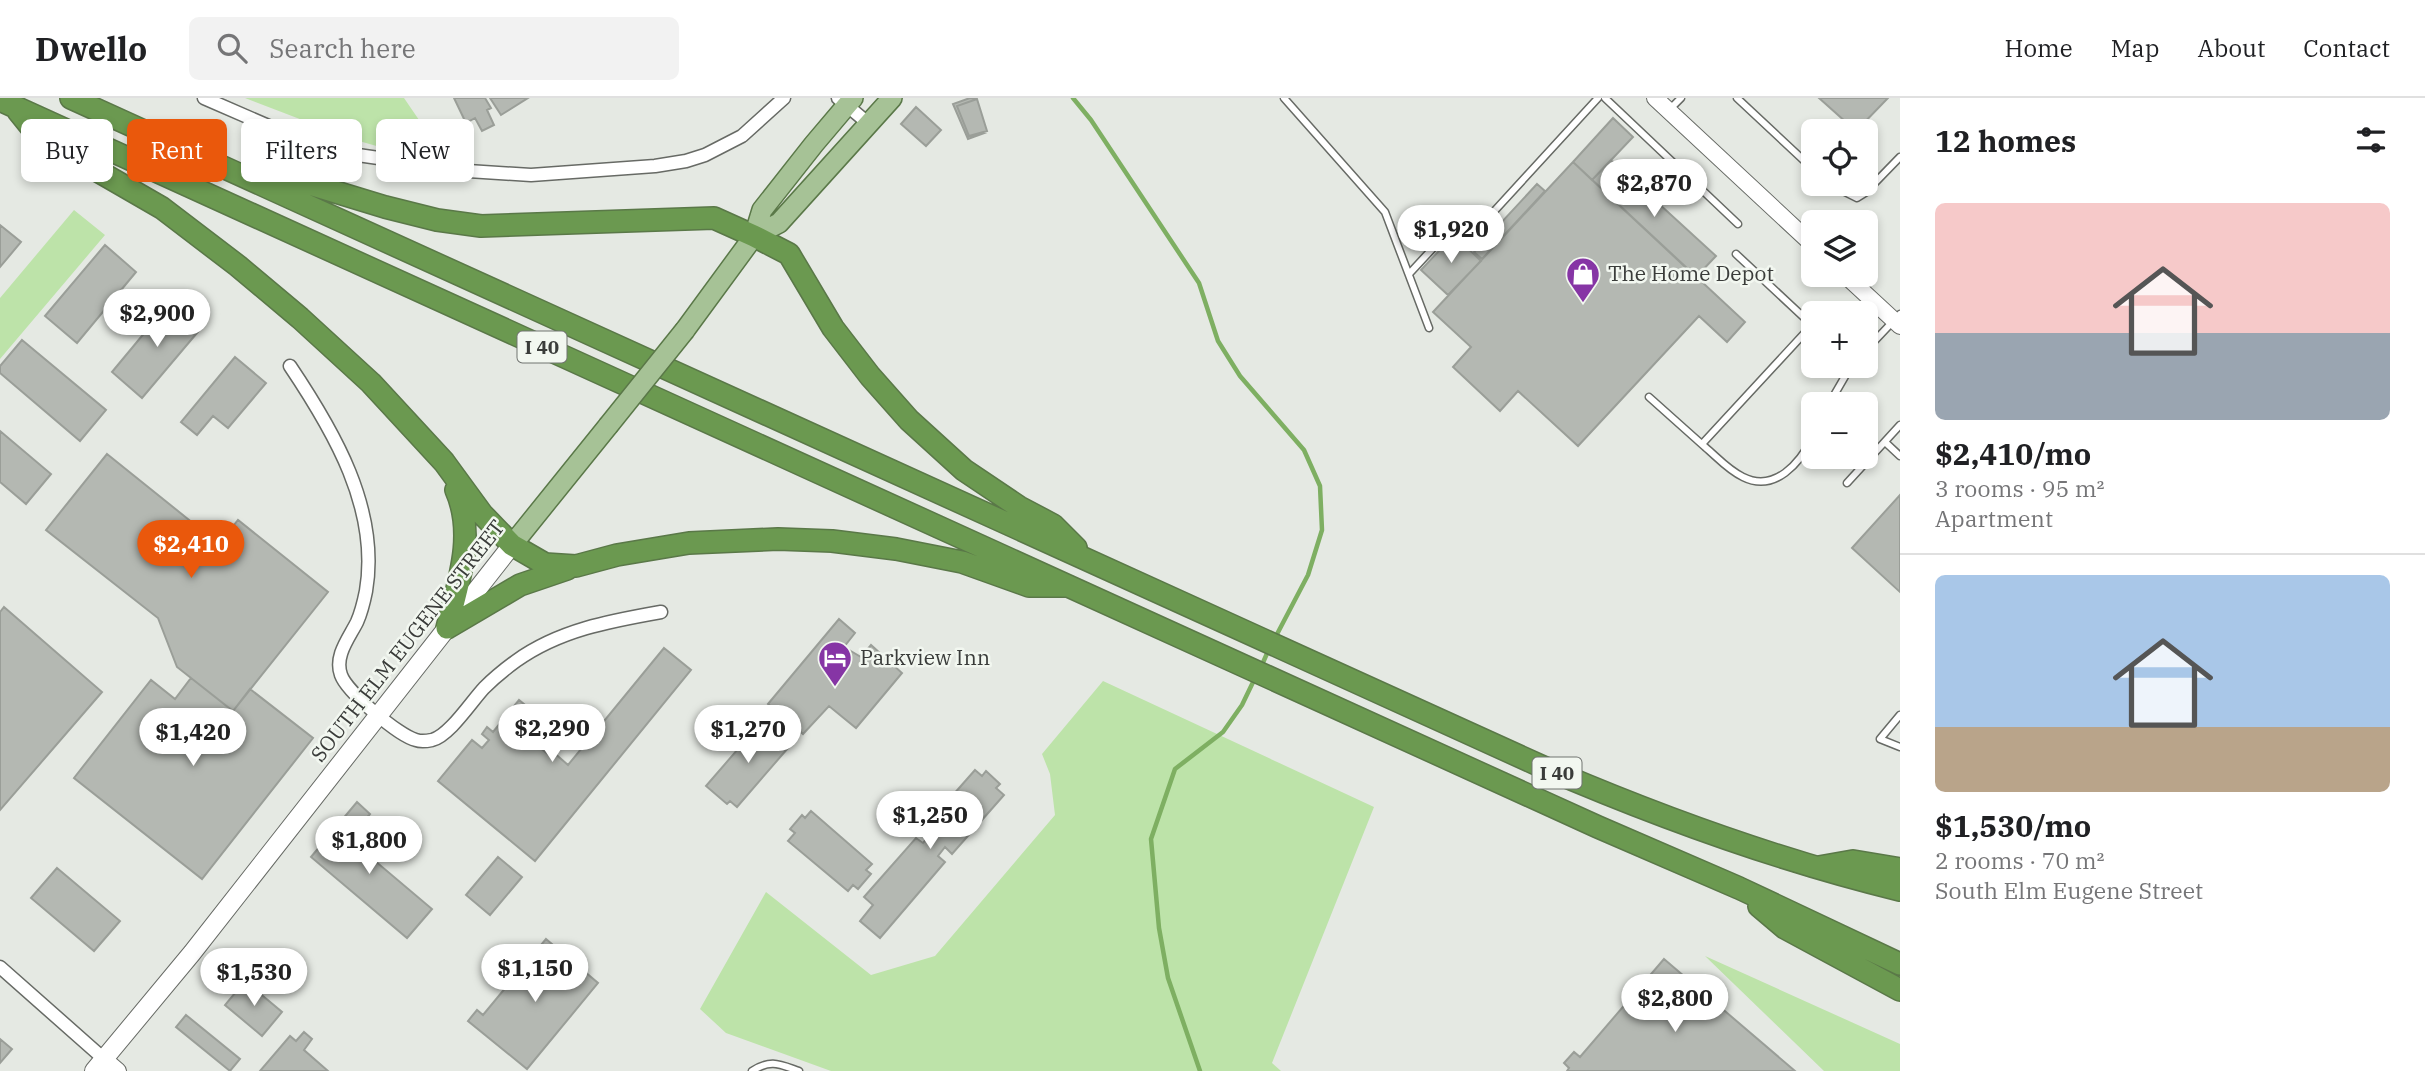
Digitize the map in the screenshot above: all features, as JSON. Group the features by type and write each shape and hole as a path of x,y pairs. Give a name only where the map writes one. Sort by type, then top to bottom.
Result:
{"highway":[{"name":"I 40","path":"71,98 241,175"},
{"name":"I 40","path":"7,103 1586,821 1739,888 1900,964"},
{"path":"7,103 39,136 162,208 300,318 370,383 444,462 482,514 512,545 545,564 576,566"},
{"name":"I 40","path":"256,182 1627,803 1814,868 1900,890"},
{"path":"303,182 437,220 481,226 714,218 754,236 789,254 833,328 909,420 964,470 990,489 1053,525 1084,558"},
{"path":"444,462 463,506 466,533 465,551 447,628"},
{"path":"447,628 520,585 617,555 689,543 778,539 832,541 962,562 1029,586 1072,586"},
{"path":"1814,868 1853,861 1900,869"},
{"path":"1739,888 1785,928 1900,990"}],"main road":[{"name":"SOUTH ELM EUGENE STREET","path":"754,236 779,223 892,98"},
{"name":"SOUTH ELM EUGENE STREET","path":"105,1067 378,715 685,330 754,236 762,210 846,101"}],"street":[{"path":"204,98 303,141 351,154 468,171 531,175 632,168 686,161 705,155 742,136 784,98"},
{"path":"1655,98 1801,234"},
{"path":"846,101 869,124"},
{"path":"1859,287 1898,320"},
{"path":"290,366 324,416 347,467 366,525 370,554 366,592 359,618 339,656 340,674 349,690 405,735 415,740 434,740 442,736 496,677 530,652 567,633 610,621 661,612"},
{"path":"0,967 105,1067"}],"lane":[{"path":"1284,98 1385,212 1429,328"},
{"path":"1409,274 1459,220 1487,219 1598,98"},
{"path":"1605,98 1738,224"},
{"path":"1669,111 1681,98"},
{"path":"1737,98 1801,158"},
{"path":"1878,180 1900,157"},
{"path":"1702,444 1812,325 1736,254"},
{"path":"1878,339 1898,320"},
{"path":"1649,397 1743,478 1756,482 1777,478 1789,471 1801,458"},
{"path":"1847,483 1900,425"},
{"path":"1885,442 1900,456"},
{"path":"1900,715 1880,739 1900,747"},
{"path":"752,1071 765,1063 780,1064 799,1071"}],"green space":[{"path":"245,98 404,98 418,119 376,119 376,146 362,142 362,119 300,119"},
{"path":"74,210 105,235 0,359 0,298"},
{"path":"1103,681 1374,807 1272,1063 1281,1071 831,1071 726,1033 700,1009 766,892 871,975 935,956 1055,815 1050,774 1042,754"},
{"path":"1705,956 1900,1044 1900,1071 1824,1071"}],"building":[{"path":"454,98 485,98 491,108 487,110 494,125 482,131 475,118 464,119"},
{"path":"490,98 528,98 501,115"},
{"path":"970,98 977,99 957,106 969,136 987,132 968,139 953,104"},
{"path":"1819,98 1888,98 1868,119 1843,119"},
{"path":"977,99 987,131 969,136 957,106"},
{"path":"916,107 941,130 926,146 901,124"},
{"path":"1613,118 1633,137 1592,180 1573,162"},
{"path":"1611,160 1716,256 1696,277 1592,180"},
{"name":"The Home Depot","path":"1573,162 1745,322 1727,342 1699,316 1578,446 1518,391 1500,411 1453,367 1471,347 1433,312"},
{"path":"1537,184 1545,191 1482,259 1474,252"},
{"path":"0,225 21,242 0,267"},
{"path":"1454,235 1481,261 1448,295 1421,270"},
{"path":"105,245 136,272 77,343 45,316"},
{"path":"171,301 202,327 142,398 112,372"},
{"path":"22,340 106,410 80,441 0,373 0,366"},
{"path":"235,357 266,383 228,428 213,416 197,435 181,422"},
{"path":"0,431 51,474 26,504 0,482"},
{"path":"107,454 219,544 238,520 328,592 233,711 177,667 158,618 46,530"},
{"path":"1900,495 1900,592 1852,548"},
{"path":"4,607 102,692 0,810 0,612"},
{"name":"Parkview Inn","path":"839,619 855,633 844,647 861,657 871,645 902,673 856,728 829,706 803,734 768,704"},
{"path":"664,648 691,670 535,861 438,781 472,740 482,748 489,740 482,734 487,727 493,732 519,700 537,715 522,733 549,755 552,751 568,765"},
{"path":"191,678 233,711 250,689 313,738 202,879 74,778 151,680 175,699"},
{"path":"764,719 784,737 780,741 788,748 737,807 730,801 727,804 706,786"},
{"path":"975,770 982,776 986,771 1000,784 996,788 1004,795 952,854 945,847 938,856 945,862 880,938 860,921 873,905 864,897 916,838 923,843 930,835 923,829"},
{"path":"357,802 370,814 349,839 432,909 407,938 311,857"},
{"path":"811,811 872,864 866,870 871,874 858,889 853,885 848,891 788,841 795,833 790,829 802,815 805,818"},
{"path":"498,857 522,877 490,915 466,895"},
{"path":"57,868 120,921 94,951 31,898"},
{"path":"546,939 598,983 527,1069 468,1021 477,1010 483,1015"},
{"path":"1664,959 1795,1071 1567,1071 1569,1068 1564,1063 1574,1052 1580,1057"},
{"path":"245,981 282,1012 262,1036 225,1005"},
{"path":"186,1015 240,1059 230,1071 176,1027"},
{"path":"304,1032 312,1039 304,1050 328,1071 260,1071 290,1036 296,1041"},
{"path":"0,1039 12,1049 0,1063"}],"waterway":[{"path":"1073,98 1091,120 1199,283 1218,341 1240,376 1304,450 1320,486 1322,530 1308,575 1275,638"},
{"path":"1261,667 1269,649"},
{"path":"1200,1071 1168,978 1159,928 1151,839 1175,769 1223,732 1242,705 1255,678"}],"place":[{"name":"The Home Depot","path":"1583,304"},
{"name":"Parkview Inn","path":"835,688"}]}
